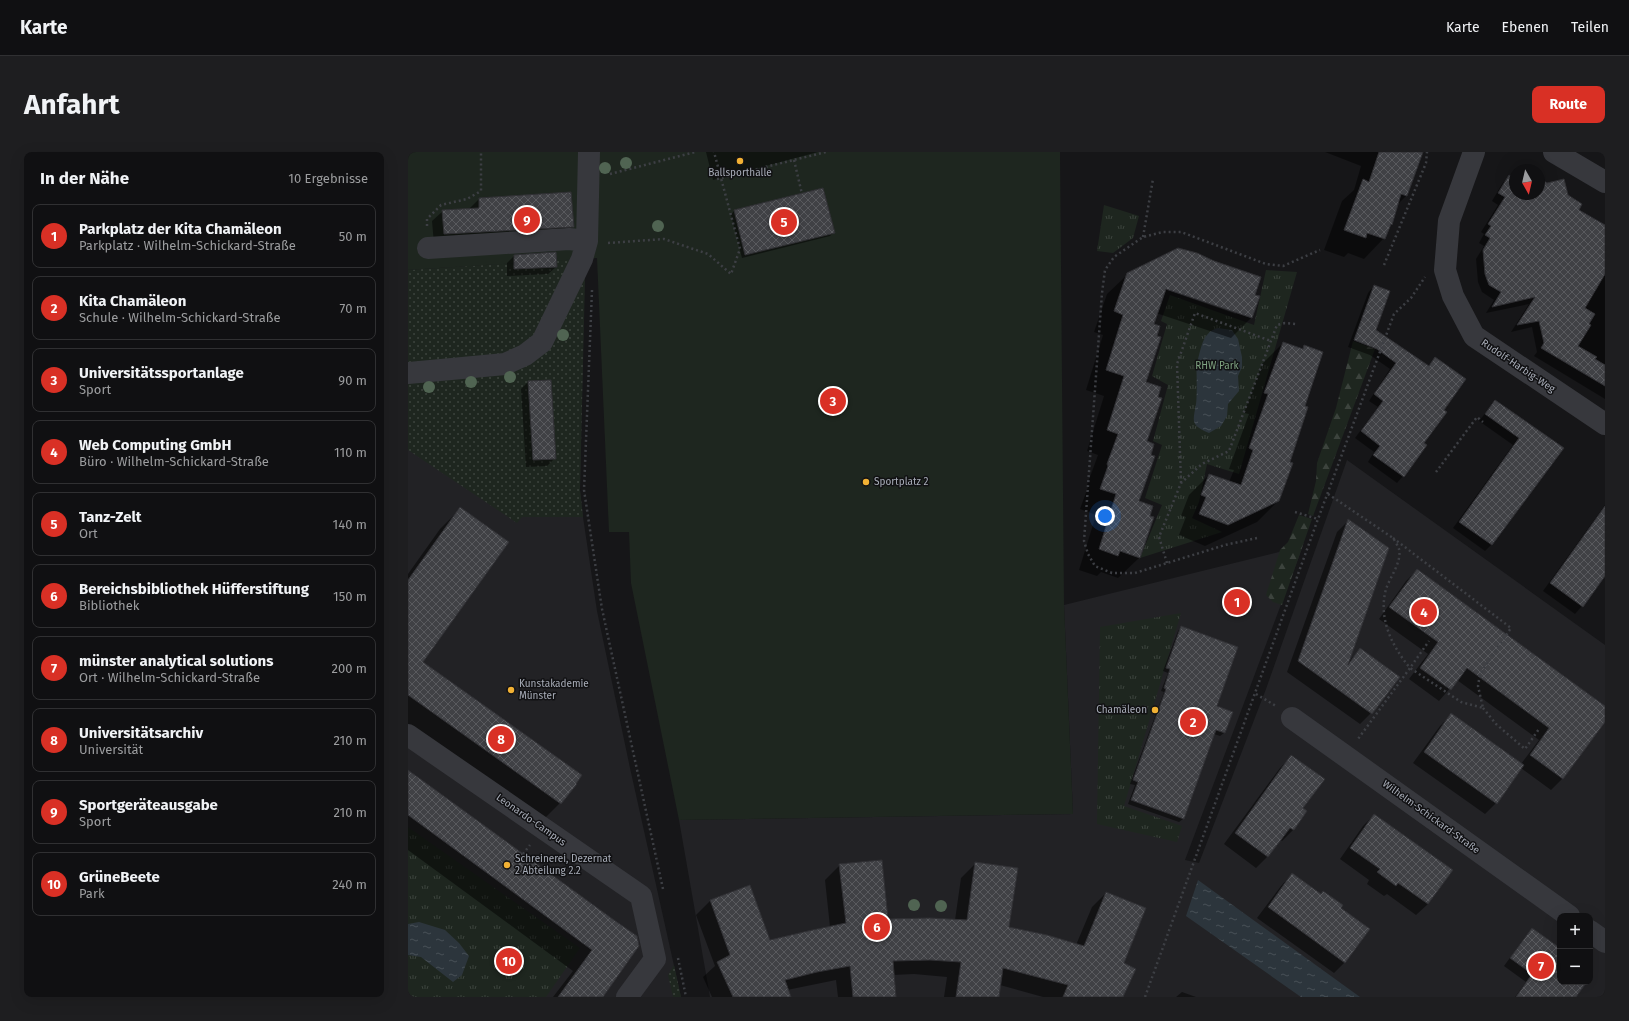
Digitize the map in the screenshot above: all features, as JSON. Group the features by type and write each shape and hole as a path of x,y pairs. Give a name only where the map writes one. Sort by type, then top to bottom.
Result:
{"street":[{"path":"408,373 505,364 525,355 542,342 582,259 587,241 589,152"},
{"name":"Rudolf-Harbig-Weg","path":"1474,152 1449,221 1445,270 1453,296 1474,336 1605,424"},
{"path":"1554,152 1605,182"},
{"path":"428,248 569,239 587,241"},
{"name":"Wilhelm-Schickard-Straße","path":"1292,718 1565,913"},
{"name":"Leonardo-Campus","path":"408,735 641,896 655,960 627,997"},
{"path":"1593,933 1605,942"}],"path":[{"path":"428,248 427,219 441,205 467,199 481,191 481,152"},
{"path":"589,176 600,176 695,152"},
{"path":"587,241 602,243 664,240 708,254 732,274 740,249 714,152"},
{"path":"717,180 826,152"},
{"path":"1384,265 1426,163 1427,152"},
{"path":"794,160 802,194"},
{"path":"1143,238 1153,179"},
{"path":"1257,538 1225,545 1135,572 1112,573 1095,566 1088,554 1084,541 1102,293 1105,270 1114,257 1143,238 1163,232 1181,232 1266,264 1283,266 1320,250"},
{"path":"1145,997 1394,314 1411,298 1426,274"},
{"path":"592,289 584,490 602,609 664,896"},
{"path":"1167,563 1159,537 1181,483 1177,364 1195,313 1271,342"},
{"path":"1181,483 1202,464 1228,452 1277,325 1285,323 1296,324"},
{"path":"1436,472 1477,417 1483,422"},
{"path":"1328,494 1393,538 1511,628 1480,674 1478,686 1483,708 1496,724 1525,749 1539,730"},
{"path":"1295,512 1318,519"},
{"path":"1393,538 1399,549 1397,567 1386,589 1383,608 1387,630 1397,651 1410,668 1461,702 1483,708"},
{"path":"1346,756 1429,641"},
{"path":"676,950 686,997"}],"shaded area":[{"name":"Kunstakademie Münster","path":"585,258 580,490 583,517 597,611 681,997 408,997 408,270"},
{"path":"1347,460 1605,645 1605,997 710,997 679,820 1073,814 1064,605 1303,546 1185,860 1199,863 1266,689"}],"green space":[{"path":"408,152 1060,152 1064,605 1073,814 679,820 631,583 629,532 609,532 597,258 408,270"},
{"path":"1104,205 1139,216 1133,238 1113,253 1097,251"},
{"path":"574,259 538,334 503,356 408,365 408,270"},
{"name":"RHW Park","path":"1266,270 1297,272 1239,474 1207,464 1199,502 1192,518 1222,532 1140,558 1162,505 1145,498 1162,445 1153,441 1168,385 1152,376 1167,324 1161,321 1170,295 1254,325"},
{"path":"585,278 580,490 583,517 522,517 517,523 408,450 408,380 502,372"},
{"path":"1353,341 1375,349 1313,516 1308,514 1316,481 1317,463 1336,408"},
{"path":"1299,515 1312,519 1282,605 1273,602 1266,595 1280,550 1288,542"},
{"path":"1181,613 1124,806 1182,826 1177,842 1097,824 1100,627"},
{"path":"408,827 580,948 546,997 408,997"},
{"path":"674,965 681,997 673,997 668,975"}],"water":[{"path":"1218,328 1232,330 1238,339 1242,357 1242,367 1238,376 1239,391 1228,404 1227,416 1221,426 1209,433 1199,428 1194,422 1197,397 1196,366 1202,343 1212,330"},
{"path":"1198,880 1360,997 1301,997 1186,916"},
{"path":"419,922 445,930 459,943 469,956 462,975 453,982 421,957 408,955 408,924"}],"building":[{"path":"1379,152 1423,152 1407,196 1401,194 1392,225 1391,224 1385,239 1367,233 1366,238 1344,230 1363,179 1369,182"},
{"path":"1509,175 1509,200 1545,200 1545,182 1547,183 1564,179 1568,195 1582,204 1579,210 1605,225 1605,274 1585,308 1595,314 1589,324 1591,325 1578,346 1597,357 1595,359 1605,365 1605,386 1541,348 1544,343 1539,321 1517,325 1535,297 1492,307 1501,292 1489,285 1485,274 1483,250 1490,238 1485,235 1491,226 1488,224 1505,197 1498,193"},
{"path":"823,188 835,233 745,255 734,210"},
{"path":"571,192 574,227 444,234 442,210 479,208 479,198"},
{"path":"1178,248 1197,253 1214,261 1261,277 1255,295 1260,296 1252,318 1166,289 1154,324 1160,326 1157,336 1161,337 1146,382 1161,387 1158,397 1162,398 1147,441 1154,444 1151,455 1155,456 1139,501 1153,506 1150,516 1154,517 1140,558 1120,551 1118,556 1099,549 1116,494 1100,489 1118,434 1107,430 1124,376 1106,370 1123,315 1114,311 1127,273"},
{"path":"556,252 557,267 514,269 514,255"},
{"path":"1374,285 1390,291 1376,330 1429,366 1435,357 1466,379 1444,410 1447,412 1424,443 1427,445 1404,477 1373,455 1380,446 1361,431 1383,401 1374,394 1396,363 1377,349 1354,340"},
{"path":"1283,342 1303,349 1304,345 1323,352 1305,406 1308,407 1290,462 1293,463 1279,501 1228,525 1199,514 1206,497 1201,495 1209,474 1241,485 1253,450 1249,448 1268,394 1264,393"},
{"path":"551,380 556,459 533,460 528,381"},
{"path":"1495,400 1564,448 1492,545 1459,522 1519,438 1485,414"},
{"path":"1605,506 1605,576 1583,607 1550,583"},
{"path":"460,507 509,542 423,662 582,775 577,784 561,804 408,695 408,580"},
{"path":"1348,519 1389,548 1348,665 1360,648 1400,677 1372,714 1298,661"},
{"path":"1417,569 1605,706 1605,722 1563,779 1530,755 1549,728 1467,668 1451,690 1420,668 1438,642 1389,607"},
{"path":"1181,626 1238,647 1217,706 1233,712 1225,733 1216,730 1184,819 1131,800 1138,782 1133,780 1166,689 1164,688 1170,669 1166,668"},
{"path":"1451,713 1524,765 1497,804 1424,752"},
{"path":"1291,755 1325,779 1303,808 1307,811 1294,830 1290,828 1268,857 1235,833"},
{"name":"Schreinerei, Dezernat 2 Abteilung 2.2","path":"408,770 637,936 639,946 603,997 558,997 592,950 408,815"},
{"path":"1374,814 1453,870 1428,904 1398,883 1396,886 1377,872 1380,869 1350,848"},
{"path":"882,860 888,919 930,918 967,920 975,862 1018,868 1009,927 1047,935 1084,946 1106,892 1146,908 1124,963 1136,969 1123,997 1063,997 1068,985 1003,968 999,997 956,997 961,962 930,960 893,961 896,997 853,997 850,966 785,980 791,997 733,997 717,962 730,955 710,900 750,885 770,940 846,923 839,864"},
{"path":"1292,873 1321,894 1323,891 1343,905 1341,908 1370,929 1345,963 1268,907"},
{"path":"1532,928 1557,946 1557,985 1585,985 1576,997 1516,997 1532,974 1510,958"}],"place":[{"name":"Ballsporthalle","path":"740,161"},
{"name":"Sportgeräteausgabe","path":"527,220"},
{"name":"Tanz-Zelt","path":"784,222"},
{"name":"Universitätssportanlage","path":"833,401"},
{"name":"Sportplatz 2","path":"866,482"},
{"name":"Parkplatz der Kita Chamäleon","path":"1237,602"},
{"name":"Web Computing GmbH","path":"1424,612"},
{"name":"Kunstakademie Münster","path":"511,690"},
{"name":"Chamäleon","path":"1155,710"},
{"name":"Kita Chamäleon","path":"1193,722"},
{"name":"Universitätsarchiv","path":"501,739"},
{"name":"Schreinerei, Dezernat 2 Abteilung 2.2","path":"507,865"},
{"name":"Bereichsbibliothek Hüfferstiftung","path":"877,927"},
{"name":"GrüneBeete","path":"509,961"},
{"name":"münster analytical solutions","path":"1541,966"}]}
